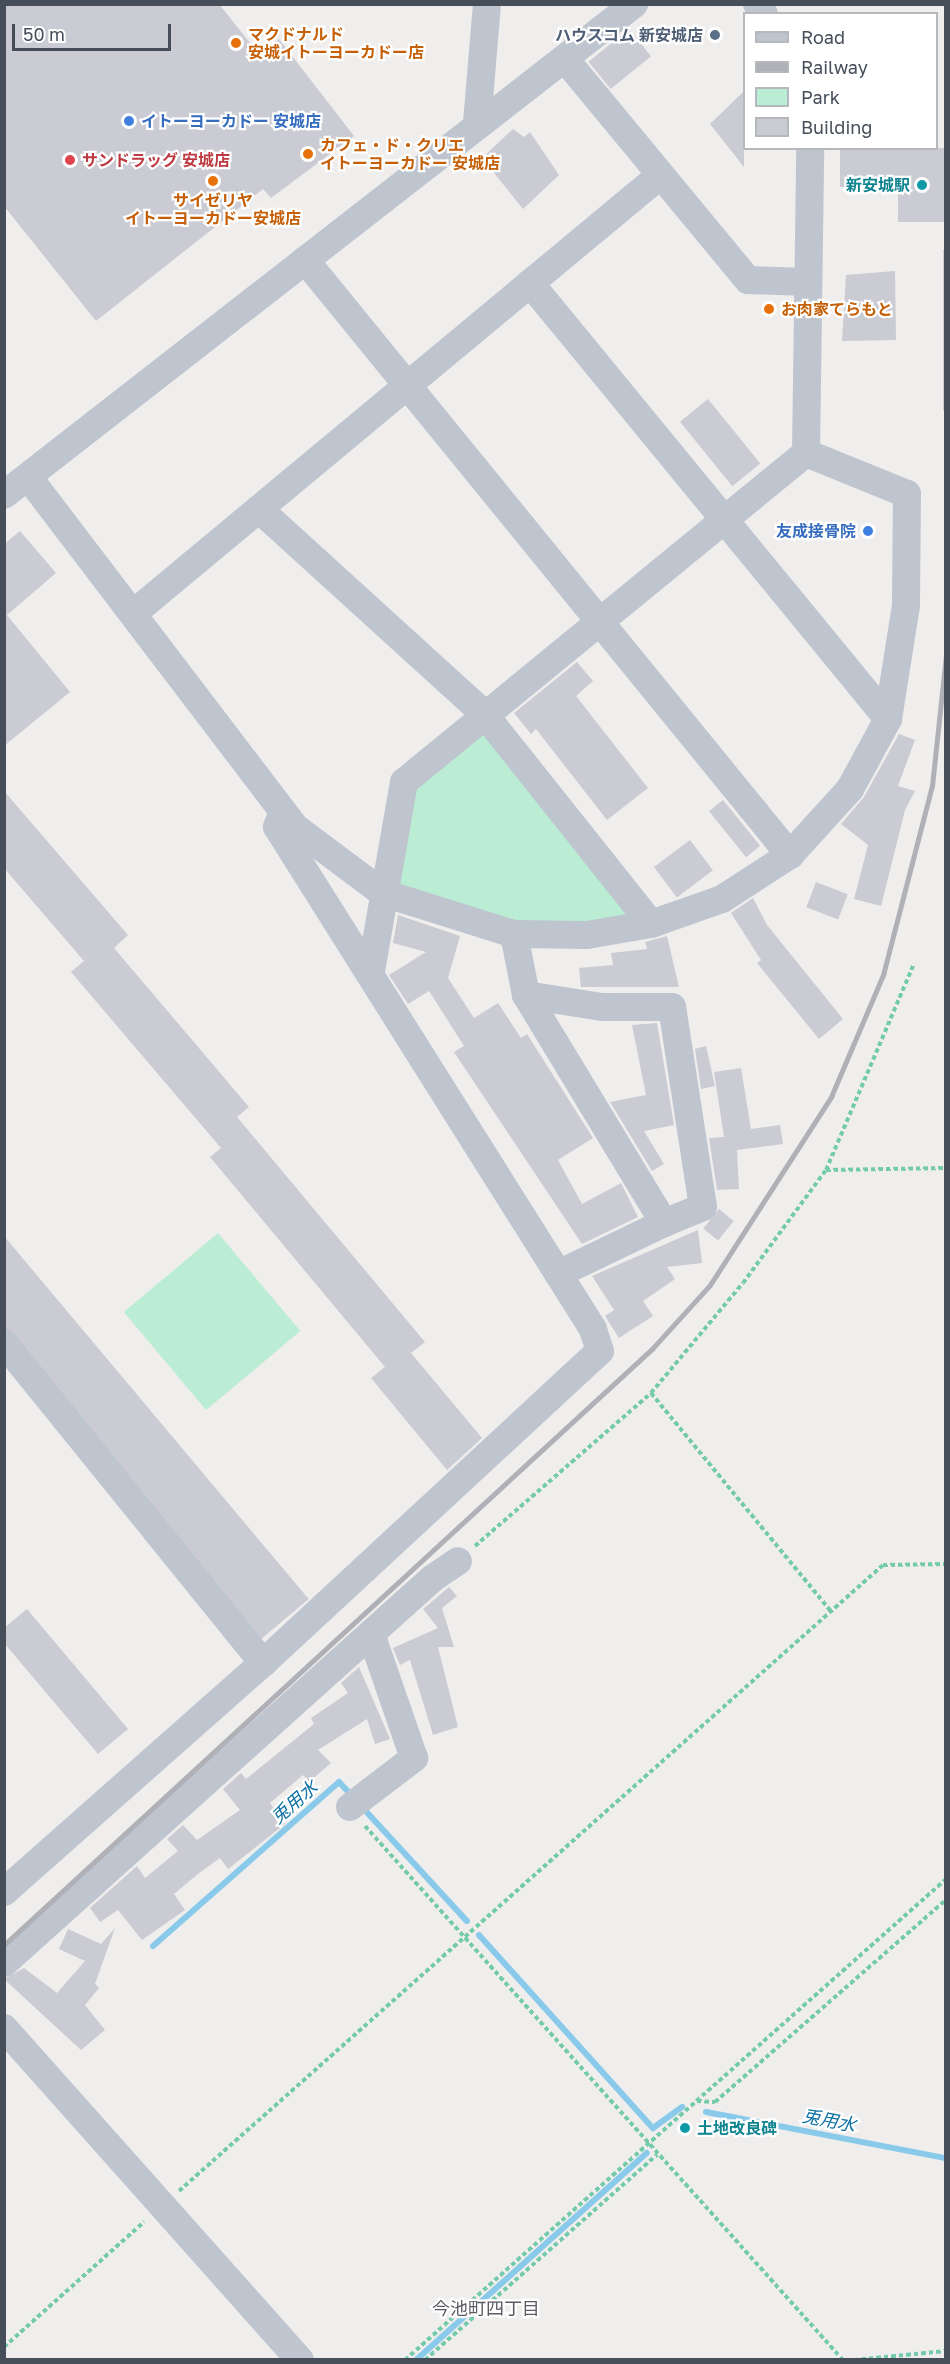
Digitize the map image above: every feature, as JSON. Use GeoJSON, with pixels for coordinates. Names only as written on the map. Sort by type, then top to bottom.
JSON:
{"type":"FeatureCollection","features":[{"type":"Feature","properties":{"kind":"street"},"geometry":{"type":"LineString","coordinates":[[477,123],[488,4]]}},
{"type":"Feature","properties":{"kind":"street"},"geometry":{"type":"LineString","coordinates":[[4,495],[29,478],[477,123],[566,59],[634,4]]}},
{"type":"Feature","properties":{"kind":"street"},"geometry":{"type":"LineString","coordinates":[[566,59],[658,177],[748,280],[808,282]]}},
{"type":"Feature","properties":{"kind":"street"},"geometry":{"type":"LineString","coordinates":[[806,453],[810,150]]}},
{"type":"Feature","properties":{"kind":"street"},"geometry":{"type":"LineString","coordinates":[[135,612],[658,177]]}},
{"type":"Feature","properties":{"kind":"street"},"geometry":{"type":"LineString","coordinates":[[305,260],[790,855]]}},
{"type":"Feature","properties":{"kind":"street"},"geometry":{"type":"LineString","coordinates":[[530,283],[888,719]]}},
{"type":"Feature","properties":{"kind":"street"},"geometry":{"type":"LineString","coordinates":[[29,478],[135,612],[283,812],[383,892],[514,934],[587,935],[651,924],[723,899],[790,855],[850,789],[888,719],[905,615],[907,494],[806,453]]}},
{"type":"Feature","properties":{"kind":"street"},"geometry":{"type":"LineString","coordinates":[[371,971],[404,782],[806,453]]}},
{"type":"Feature","properties":{"kind":"street"},"geometry":{"type":"LineString","coordinates":[[259,509],[485,715],[651,924]]}},
{"type":"Feature","properties":{"kind":"street"},"geometry":{"type":"LineString","coordinates":[[4,1892],[263,1663],[600,1352],[558,1274],[371,971],[277,827],[283,812]]}},
{"type":"Feature","properties":{"kind":"street"},"geometry":{"type":"LineString","coordinates":[[514,934],[526,995],[664,1223]]}},
{"type":"Feature","properties":{"kind":"street"},"geometry":{"type":"LineString","coordinates":[[526,995],[602,1008],[672,1007],[703,1207],[664,1223],[558,1274]]}},
{"type":"Feature","properties":{"kind":"street"},"geometry":{"type":"LineString","coordinates":[[4,1343],[263,1663]]}},
{"type":"Feature","properties":{"kind":"street"},"geometry":{"type":"LineString","coordinates":[[4,1963],[371,1634],[459,1561]]}},
{"type":"Feature","properties":{"kind":"street"},"geometry":{"type":"LineString","coordinates":[[350,1807],[414,1758],[371,1634]]}},
{"type":"Feature","properties":{"kind":"street"},"geometry":{"type":"LineString","coordinates":[[4,2028],[300,2360]]}},
{"type":"Feature","properties":{"kind":"path"},"geometry":{"type":"LineString","coordinates":[[459,1561],[651,1392],[743,1283],[826,1170],[913,966]]}},
{"type":"Feature","properties":{"kind":"path"},"geometry":{"type":"LineString","coordinates":[[826,1170],[945,1168]]}},
{"type":"Feature","properties":{"kind":"path"},"geometry":{"type":"LineString","coordinates":[[651,1392],[831,1611]]}},
{"type":"Feature","properties":{"kind":"path"},"geometry":{"type":"LineString","coordinates":[[4,2347],[883,1565],[945,1564]]}},
{"type":"Feature","properties":{"kind":"path"},"geometry":{"type":"LineString","coordinates":[[350,1807],[464,1940],[843,2360]]}},
{"type":"Feature","properties":{"kind":"path"},"geometry":{"type":"LineString","coordinates":[[405,2360],[945,1879]]}},
{"type":"Feature","properties":{"kind":"path"},"geometry":{"type":"LineString","coordinates":[[696,2101],[715,2102],[945,1900]]}},
{"type":"Feature","properties":{"kind":"path"},"geometry":{"type":"LineString","coordinates":[[425,2360],[657,2155]]}},
{"type":"Feature","properties":{"kind":"path"},"geometry":{"type":"LineString","coordinates":[[854,2360],[945,2351]]}},
{"type":"Feature","properties":{"kind":"green space"},"geometry":{"type":"Polygon","coordinates":[[[481,731],[633,909],[628,919],[538,927],[403,890],[397,880],[415,785],[481,731]]]}},
{"type":"Feature","properties":{"kind":"green space"},"geometry":{"type":"Polygon","coordinates":[[[218,1233],[300,1331],[206,1410],[124,1312],[218,1233]]]}},
{"type":"Feature","properties":{"kind":"building"},"geometry":{"type":"Polygon","coordinates":[[[4,4],[219,4],[258,53],[279,39],[354,136],[271,198],[263,189],[96,321],[4,206],[4,4]]]}},
{"type":"Feature","properties":{"kind":"building"},"geometry":{"type":"Polygon","coordinates":[[[629,29],[651,56],[611,89],[589,62],[629,29]]]}},
{"type":"Feature","properties":{"kind":"building"},"geometry":{"type":"Polygon","coordinates":[[[743,92],[744,167],[710,124],[743,92]]]}},
{"type":"Feature","properties":{"kind":"building"},"geometry":{"type":"Polygon","coordinates":[[[513,129],[524,137],[530,132],[559,175],[523,209],[482,158],[513,129]]]}},
{"type":"Feature","properties":{"kind":"building","name":"新安城駅"},"geometry":{"type":"Polygon","coordinates":[[[938,148],[945,148],[945,222],[898,222],[898,187],[840,187],[840,150],[938,150],[938,148]]]}},
{"type":"Feature","properties":{"kind":"building"},"geometry":{"type":"Polygon","coordinates":[[[895,271],[896,340],[842,341],[846,275],[895,271]]]}},
{"type":"Feature","properties":{"kind":"building"},"geometry":{"type":"Polygon","coordinates":[[[708,399],[760,464],[732,486],[680,422],[708,399]]]}},
{"type":"Feature","properties":{"kind":"building"},"geometry":{"type":"Polygon","coordinates":[[[20,531],[56,573],[7,615],[70,692],[4,746],[4,544],[20,531]]]}},
{"type":"Feature","properties":{"kind":"building"},"geometry":{"type":"Polygon","coordinates":[[[577,662],[593,681],[576,696],[648,788],[607,820],[536,729],[531,734],[514,713],[577,662]]]}},
{"type":"Feature","properties":{"kind":"building"},"geometry":{"type":"Polygon","coordinates":[[[899,734],[915,740],[898,786],[915,791],[905,810],[881,906],[854,899],[868,845],[841,824],[864,797],[899,734]]]}},
{"type":"Feature","properties":{"kind":"building"},"geometry":{"type":"Polygon","coordinates":[[[4,791],[128,935],[114,948],[249,1107],[237,1117],[425,1342],[411,1353],[482,1438],[447,1470],[371,1378],[385,1367],[210,1157],[221,1148],[71,972],[84,961],[4,868],[4,791]]]}},
{"type":"Feature","properties":{"kind":"building"},"geometry":{"type":"Polygon","coordinates":[[[723,800],[760,846],[746,857],[709,811],[723,800]]]}},
{"type":"Feature","properties":{"kind":"building"},"geometry":{"type":"Polygon","coordinates":[[[690,840],[713,870],[677,897],[654,867],[690,840]]]}},
{"type":"Feature","properties":{"kind":"building"},"geometry":{"type":"Polygon","coordinates":[[[816,882],[848,894],[838,919],[806,907],[816,882]]]}},
{"type":"Feature","properties":{"kind":"building"},"geometry":{"type":"Polygon","coordinates":[[[753,898],[767,925],[843,1019],[819,1039],[757,963],[761,960],[731,913],[753,898]]]}},
{"type":"Feature","properties":{"kind":"building"},"geometry":{"type":"Polygon","coordinates":[[[398,915],[460,936],[448,978],[474,1018],[498,1003],[521,1038],[527,1034],[593,1138],[558,1160],[582,1204],[621,1183],[638,1217],[582,1244],[454,1052],[464,1046],[429,991],[408,1004],[389,975],[426,952],[393,943],[398,915]]]}},
{"type":"Feature","properties":{"kind":"building"},"geometry":{"type":"Polygon","coordinates":[[[667,936],[679,987],[581,987],[579,968],[613,965],[611,953],[647,949],[645,942],[667,936]]]}},
{"type":"Feature","properties":{"kind":"building"},"geometry":{"type":"Polygon","coordinates":[[[657,1023],[674,1125],[644,1131],[664,1164],[652,1171],[610,1102],[646,1095],[632,1025],[657,1023]]]}},
{"type":"Feature","properties":{"kind":"building"},"geometry":{"type":"Polygon","coordinates":[[[706,1046],[715,1086],[701,1089],[695,1049],[706,1046]]]}},
{"type":"Feature","properties":{"kind":"building"},"geometry":{"type":"Polygon","coordinates":[[[741,1068],[751,1129],[780,1125],[783,1144],[737,1150],[739,1189],[717,1190],[709,1138],[724,1137],[714,1072],[741,1068]]]}},
{"type":"Feature","properties":{"kind":"building"},"geometry":{"type":"Polygon","coordinates":[[[719,1209],[734,1221],[718,1240],[703,1228],[719,1209]]]}},
{"type":"Feature","properties":{"kind":"building"},"geometry":{"type":"Polygon","coordinates":[[[698,1230],[702,1263],[667,1267],[675,1279],[643,1301],[653,1316],[619,1338],[605,1316],[614,1310],[592,1276],[698,1230]]]}},
{"type":"Feature","properties":{"kind":"building"},"geometry":{"type":"Polygon","coordinates":[[[4,1236],[309,1599],[251,1647],[4,1353],[4,1236]]]}},
{"type":"Feature","properties":{"kind":"building"},"geometry":{"type":"Polygon","coordinates":[[[449,1587],[457,1596],[442,1608],[454,1647],[438,1647],[458,1727],[433,1735],[410,1660],[400,1665],[393,1648],[438,1628],[423,1609],[449,1587]]]}},
{"type":"Feature","properties":{"kind":"building"},"geometry":{"type":"Polygon","coordinates":[[[27,1609],[128,1729],[98,1754],[4,1643],[4,1628],[27,1609]]]}},
{"type":"Feature","properties":{"kind":"building"},"geometry":{"type":"Polygon","coordinates":[[[359,1667],[390,1739],[375,1744],[367,1719],[318,1750],[331,1763],[309,1782],[303,1775],[270,1803],[285,1824],[228,1869],[220,1858],[199,1873],[174,1894],[185,1910],[142,1940],[118,1910],[100,1922],[90,1908],[137,1866],[145,1878],[178,1851],[167,1839],[183,1825],[197,1840],[240,1810],[223,1789],[241,1773],[246,1779],[314,1724],[311,1718],[348,1693],[341,1683],[359,1667]]]}},
{"type":"Feature","properties":{"kind":"building"},"geometry":{"type":"Polygon","coordinates":[[[115,1928],[95,1984],[99,1988],[85,2005],[105,2030],[81,2050],[4,1979],[24,1968],[57,1993],[85,1961],[59,1949],[68,1929],[101,1944],[115,1928]]]}},
{"type":"Feature","properties":{"kind":"waterway","name":"兎用水"},"geometry":{"type":"LineString","coordinates":[[153,1946],[339,1782],[353,1797]]}},
{"type":"Feature","properties":{"kind":"waterway","name":"兎用水"},"geometry":{"type":"LineString","coordinates":[[362,1807],[467,1921]]}},
{"type":"Feature","properties":{"kind":"waterway","name":"兎用水"},"geometry":{"type":"LineString","coordinates":[[479,1935],[653,2128],[682,2107]]}},
{"type":"Feature","properties":{"kind":"waterway","name":"兎用水"},"geometry":{"type":"LineString","coordinates":[[706,2112],[946,2158]]}},
{"type":"Feature","properties":{"kind":"waterway"},"geometry":{"type":"LineString","coordinates":[[416,2360],[647,2153]]}},
{"type":"Feature","properties":{"kind":"railway"},"geometry":{"type":"LineString","coordinates":[[946,250],[946,409]]}},
{"type":"Feature","properties":{"kind":"railway"},"geometry":{"type":"LineString","coordinates":[[4,1945],[652,1349],[710,1285],[831,1097],[883,975],[932,786],[946,656]]}},
{"type":"Feature","properties":{"kind":"place","name":"ハウスコム 新安城店"},"geometry":{"type":"Point","coordinates":[715,35]}},
{"type":"Feature","properties":{"kind":"place","name":"マクドナルド 安城イトーヨーカドー店"},"geometry":{"type":"Point","coordinates":[236,43]}},
{"type":"Feature","properties":{"kind":"place","name":"イトーヨーカドー 安城店"},"geometry":{"type":"Point","coordinates":[129,121]}},
{"type":"Feature","properties":{"kind":"place","name":"カフェ・ド・クリエ イトーヨーカドー 安城店"},"geometry":{"type":"Point","coordinates":[308,154]}},
{"type":"Feature","properties":{"kind":"place","name":"サンドラッグ 安城店"},"geometry":{"type":"Point","coordinates":[70,160]}},
{"type":"Feature","properties":{"kind":"place","name":"サイゼリヤ イトーヨーカドー安城店"},"geometry":{"type":"Point","coordinates":[213,181]}},
{"type":"Feature","properties":{"kind":"place","name":"新安城駅"},"geometry":{"type":"Point","coordinates":[922,185]}},
{"type":"Feature","properties":{"kind":"place","name":"お肉家てらもと"},"geometry":{"type":"Point","coordinates":[769,309]}},
{"type":"Feature","properties":{"kind":"place","name":"友成接骨院"},"geometry":{"type":"Point","coordinates":[868,531]}},
{"type":"Feature","properties":{"kind":"place","name":"土地改良碑"},"geometry":{"type":"Point","coordinates":[685,2128]}},
{"type":"Feature","properties":{"kind":"district","name":"今池町四丁目"},"geometry":{"type":"Point","coordinates":[486,2308]}}]}
